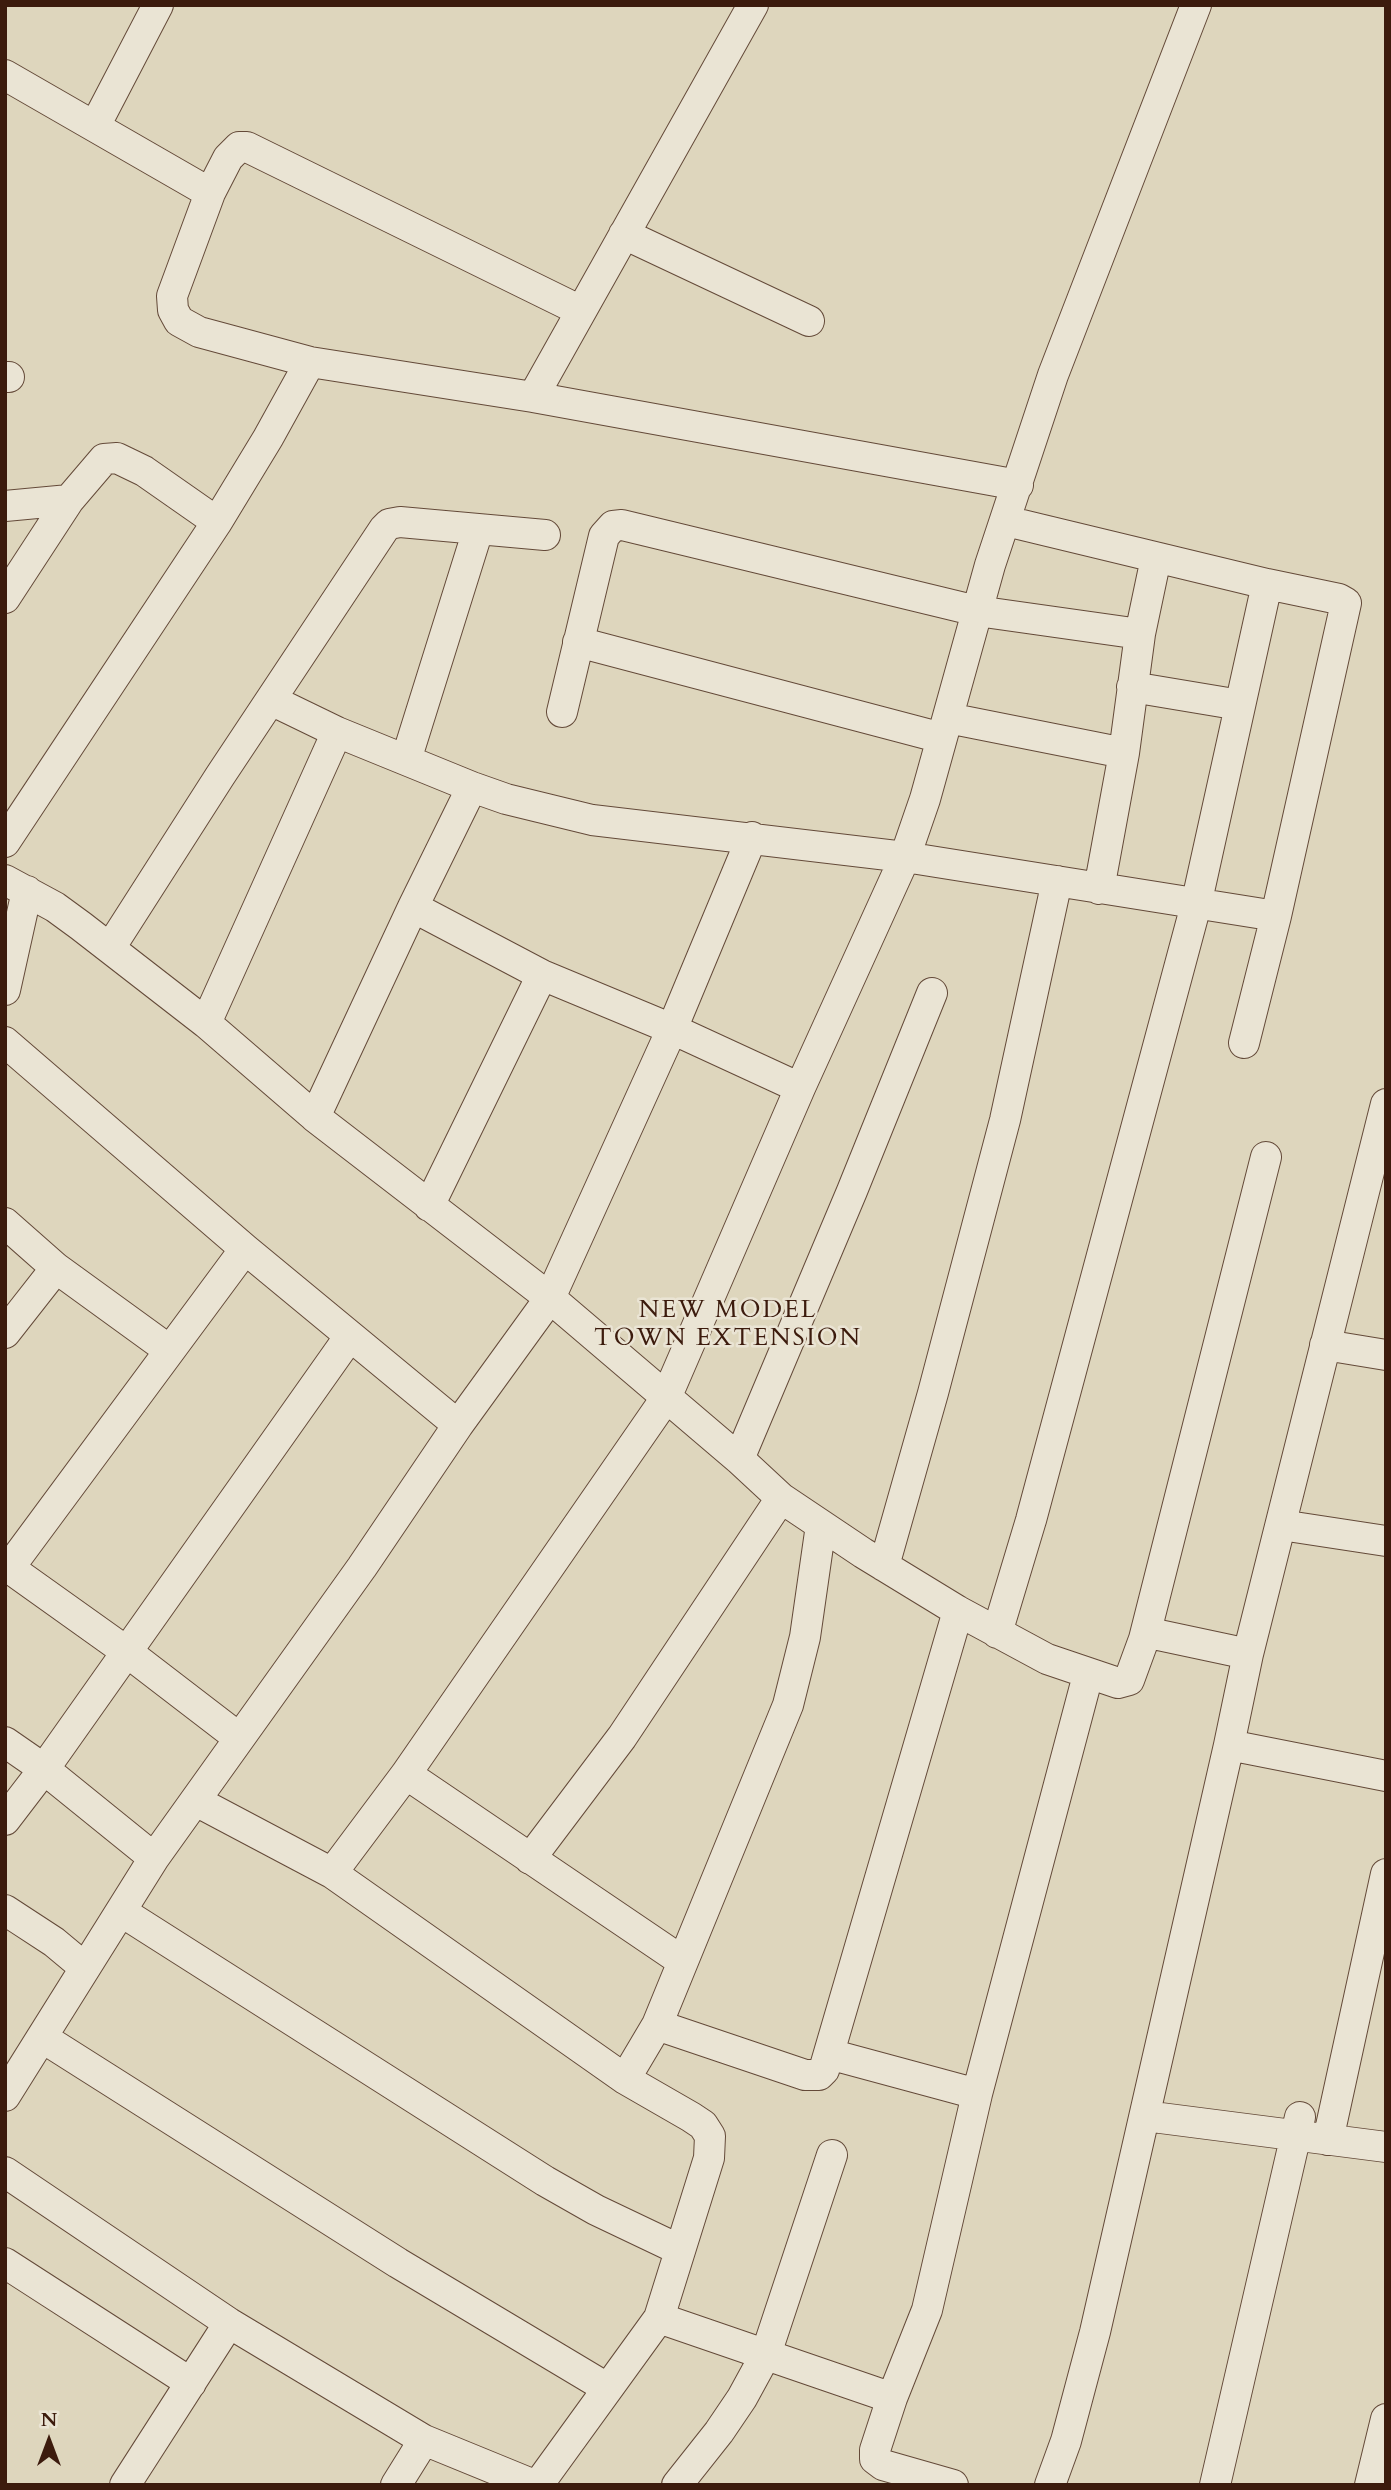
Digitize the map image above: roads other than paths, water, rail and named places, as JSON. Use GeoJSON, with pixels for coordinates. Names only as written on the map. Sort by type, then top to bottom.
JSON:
{"type":"FeatureCollection","features":[{"type":"Feature","properties":{"kind":"street"},"geometry":{"type":"LineString","coordinates":[[95,126],[158,5]]}},
{"type":"Feature","properties":{"kind":"street"},"geometry":{"type":"LineString","coordinates":[[533,397],[753,5]]}},
{"type":"Feature","properties":{"kind":"street"},"geometry":{"type":"LineString","coordinates":[[332,1873],[406,1774],[666,1398],[800,1088],[905,857],[925,799],[977,611],[1063,349],[1196,5]]}},
{"type":"Feature","properties":{"kind":"street"},"geometry":{"type":"LineString","coordinates":[[5,75],[211,193]]}},
{"type":"Feature","properties":{"kind":"street"},"geometry":{"type":"LineString","coordinates":[[581,311],[247,147],[239,147],[233,151],[211,193],[172,296],[173,310],[178,321],[200,332],[310,362],[533,397],[1018,485]]}},
{"type":"Feature","properties":{"kind":"street"},"geometry":{"type":"LineString","coordinates":[[624,234],[810,320]]}},
{"type":"Feature","properties":{"kind":"street"},"geometry":{"type":"LineString","coordinates":[[5,842],[217,522],[310,362]]}},
{"type":"Feature","properties":{"kind":"street"},"geometry":{"type":"LineString","coordinates":[[5,598],[69,500],[104,458],[117,458],[144,471],[217,522]]}},
{"type":"Feature","properties":{"kind":"street"},"geometry":{"type":"LineString","coordinates":[[5,506],[69,500]]}},
{"type":"Feature","properties":{"kind":"street"},"geometry":{"type":"LineString","coordinates":[[1006,521],[1339,599],[1346,603],[1276,916],[1244,1043]]}},
{"type":"Feature","properties":{"kind":"street"},"geometry":{"type":"LineString","coordinates":[[110,948],[389,524],[400,522],[545,535]]}},
{"type":"Feature","properties":{"kind":"street"},"geometry":{"type":"LineString","coordinates":[[562,712],[604,536],[613,526],[622,525],[977,611],[1140,634]]}},
{"type":"Feature","properties":{"kind":"street"},"geometry":{"type":"LineString","coordinates":[[406,760],[478,530]]}},
{"type":"Feature","properties":{"kind":"street"},"geometry":{"type":"LineString","coordinates":[[1099,889],[1124,753],[1140,634],[1156,558]]}},
{"type":"Feature","properties":{"kind":"street"},"geometry":{"type":"LineString","coordinates":[[997,1633],[1031,1520],[1196,905],[1267,584]]}},
{"type":"Feature","properties":{"kind":"street"},"geometry":{"type":"LineString","coordinates":[[578,642],[945,728],[1124,753]]}},
{"type":"Feature","properties":{"kind":"street"},"geometry":{"type":"LineString","coordinates":[[1132,687],[1240,705]]}},
{"type":"Feature","properties":{"kind":"street"},"geometry":{"type":"LineString","coordinates":[[271,700],[337,732],[472,787],[506,799],[592,820],[905,857],[1276,916]]}},
{"type":"Feature","properties":{"kind":"street"},"geometry":{"type":"LineString","coordinates":[[206,1023],[337,732]]}},
{"type":"Feature","properties":{"kind":"street"},"geometry":{"type":"LineString","coordinates":[[315,1117],[472,787]]}},
{"type":"Feature","properties":{"kind":"street"},"geometry":{"type":"LineString","coordinates":[[5,2096],[154,1858],[197,1801],[362,1567],[458,1425],[550,1298],[672,1029],[752,837]]}},
{"type":"Feature","properties":{"kind":"street"},"geometry":{"type":"LineString","coordinates":[[884,1566],[1005,1120],[1057,881]]}},
{"type":"Feature","properties":{"kind":"street"},"geometry":{"type":"LineString","coordinates":[[5,990],[16,885],[55,907],[110,948],[206,1023],[315,1117],[550,1298],[781,1498],[958,1612],[1047,1659],[1088,1675],[1125,1684],[1132,1677],[1144,1639],[1266,1157]]}},
{"type":"Feature","properties":{"kind":"street"},"geometry":{"type":"LineString","coordinates":[[413,907],[542,975],[672,1029],[800,1088]]}},
{"type":"Feature","properties":{"kind":"street"},"geometry":{"type":"LineString","coordinates":[[429,1206],[542,975]]}},
{"type":"Feature","properties":{"kind":"street"},"geometry":{"type":"LineString","coordinates":[[739,1459],[847,1204],[932,993]]}},
{"type":"Feature","properties":{"kind":"street"},"geometry":{"type":"LineString","coordinates":[[5,1042],[245,1249],[458,1425]]}},
{"type":"Feature","properties":{"kind":"street"},"geometry":{"type":"LineString","coordinates":[[1050,2485],[1066,2441],[1095,2332],[1248,1654],[1386,1104]]}},
{"type":"Feature","properties":{"kind":"street"},"geometry":{"type":"LineString","coordinates":[[5,1223],[56,1268],[169,1350]]}},
{"type":"Feature","properties":{"kind":"street"},"geometry":{"type":"LineString","coordinates":[[239,1738],[127,1652],[7,1566],[245,1249]]}},
{"type":"Feature","properties":{"kind":"street"},"geometry":{"type":"LineString","coordinates":[[5,1333],[56,1268]]}},
{"type":"Feature","properties":{"kind":"street"},"geometry":{"type":"LineString","coordinates":[[5,1820],[44,1769],[350,1336]]}},
{"type":"Feature","properties":{"kind":"street"},"geometry":{"type":"LineString","coordinates":[[1325,1345],[1386,1354]]}},
{"type":"Feature","properties":{"kind":"street"},"geometry":{"type":"LineString","coordinates":[[530,1859],[622,1737],[781,1498]]}},
{"type":"Feature","properties":{"kind":"street"},"geometry":{"type":"LineString","coordinates":[[625,2079],[657,2025],[788,1705],[805,1637],[821,1525]]}},
{"type":"Feature","properties":{"kind":"street"},"geometry":{"type":"LineString","coordinates":[[1282,1525],[1386,1541]]}},
{"type":"Feature","properties":{"kind":"street"},"geometry":{"type":"LineString","coordinates":[[657,2025],[805,2075],[819,2075],[824,2070],[958,1612]]}},
{"type":"Feature","properties":{"kind":"street"},"geometry":{"type":"LineString","coordinates":[[1144,1639],[1154,1634],[1248,1654]]}},
{"type":"Feature","properties":{"kind":"street"},"geometry":{"type":"LineString","coordinates":[[953,2485],[883,2465],[875,2459],[875,2450],[892,2398],[927,2310],[977,2094],[1088,1675]]}},
{"type":"Feature","properties":{"kind":"street"},"geometry":{"type":"LineString","coordinates":[[5,1742],[44,1769],[154,1858]]}},
{"type":"Feature","properties":{"kind":"street"},"geometry":{"type":"LineString","coordinates":[[1229,1745],[1386,1776]]}},
{"type":"Feature","properties":{"kind":"street"},"geometry":{"type":"LineString","coordinates":[[406,1774],[682,1961]]}},
{"type":"Feature","properties":{"kind":"street"},"geometry":{"type":"LineString","coordinates":[[5,2172],[229,2323],[424,2440],[536,2485],[659,2318],[709,2158],[710,2136],[703,2125],[625,2079],[332,1873],[197,1801]]}},
{"type":"Feature","properties":{"kind":"street"},"geometry":{"type":"LineString","coordinates":[[1331,2130],[1386,1875]]}},
{"type":"Feature","properties":{"kind":"street"},"geometry":{"type":"LineString","coordinates":[[5,1910],[54,1942],[84,1967]]}},
{"type":"Feature","properties":{"kind":"street"},"geometry":{"type":"LineString","coordinates":[[122,1912],[545,2180],[596,2210],[680,2250]]}},
{"type":"Feature","properties":{"kind":"street"},"geometry":{"type":"LineString","coordinates":[[43,2038],[398,2263],[607,2388]]}},
{"type":"Feature","properties":{"kind":"street"},"geometry":{"type":"LineString","coordinates":[[829,2054],[977,2094]]}},
{"type":"Feature","properties":{"kind":"street"},"geometry":{"type":"LineString","coordinates":[[1147,2107],[1331,2130],[1386,2147]]}},
{"type":"Feature","properties":{"kind":"street"},"geometry":{"type":"LineString","coordinates":[[1215,2485],[1298,2126]]}},
{"type":"Feature","properties":{"kind":"street"},"geometry":{"type":"LineString","coordinates":[[1331,2130],[1386,2126]]}},
{"type":"Feature","properties":{"kind":"street"},"geometry":{"type":"LineString","coordinates":[[677,2485],[719,2432],[742,2398],[766,2354],[832,2155]]}},
{"type":"Feature","properties":{"kind":"street"},"geometry":{"type":"LineString","coordinates":[[5,2263],[191,2383]]}},
{"type":"Feature","properties":{"kind":"street"},"geometry":{"type":"LineString","coordinates":[[659,2318],[892,2398]]}},
{"type":"Feature","properties":{"kind":"street"},"geometry":{"type":"LineString","coordinates":[[125,2485],[229,2323]]}},
{"type":"Feature","properties":{"kind":"street"},"geometry":{"type":"LineString","coordinates":[[1370,2485],[1386,2420]]}},
{"type":"Feature","properties":{"kind":"street"},"geometry":{"type":"LineString","coordinates":[[396,2485],[424,2440]]}},
{"type":"Feature","properties":{"kind":"district","name":"NEW MODEL TOWN EXTENSION"},"geometry":{"type":"Point","coordinates":[728,1325]}}]}
